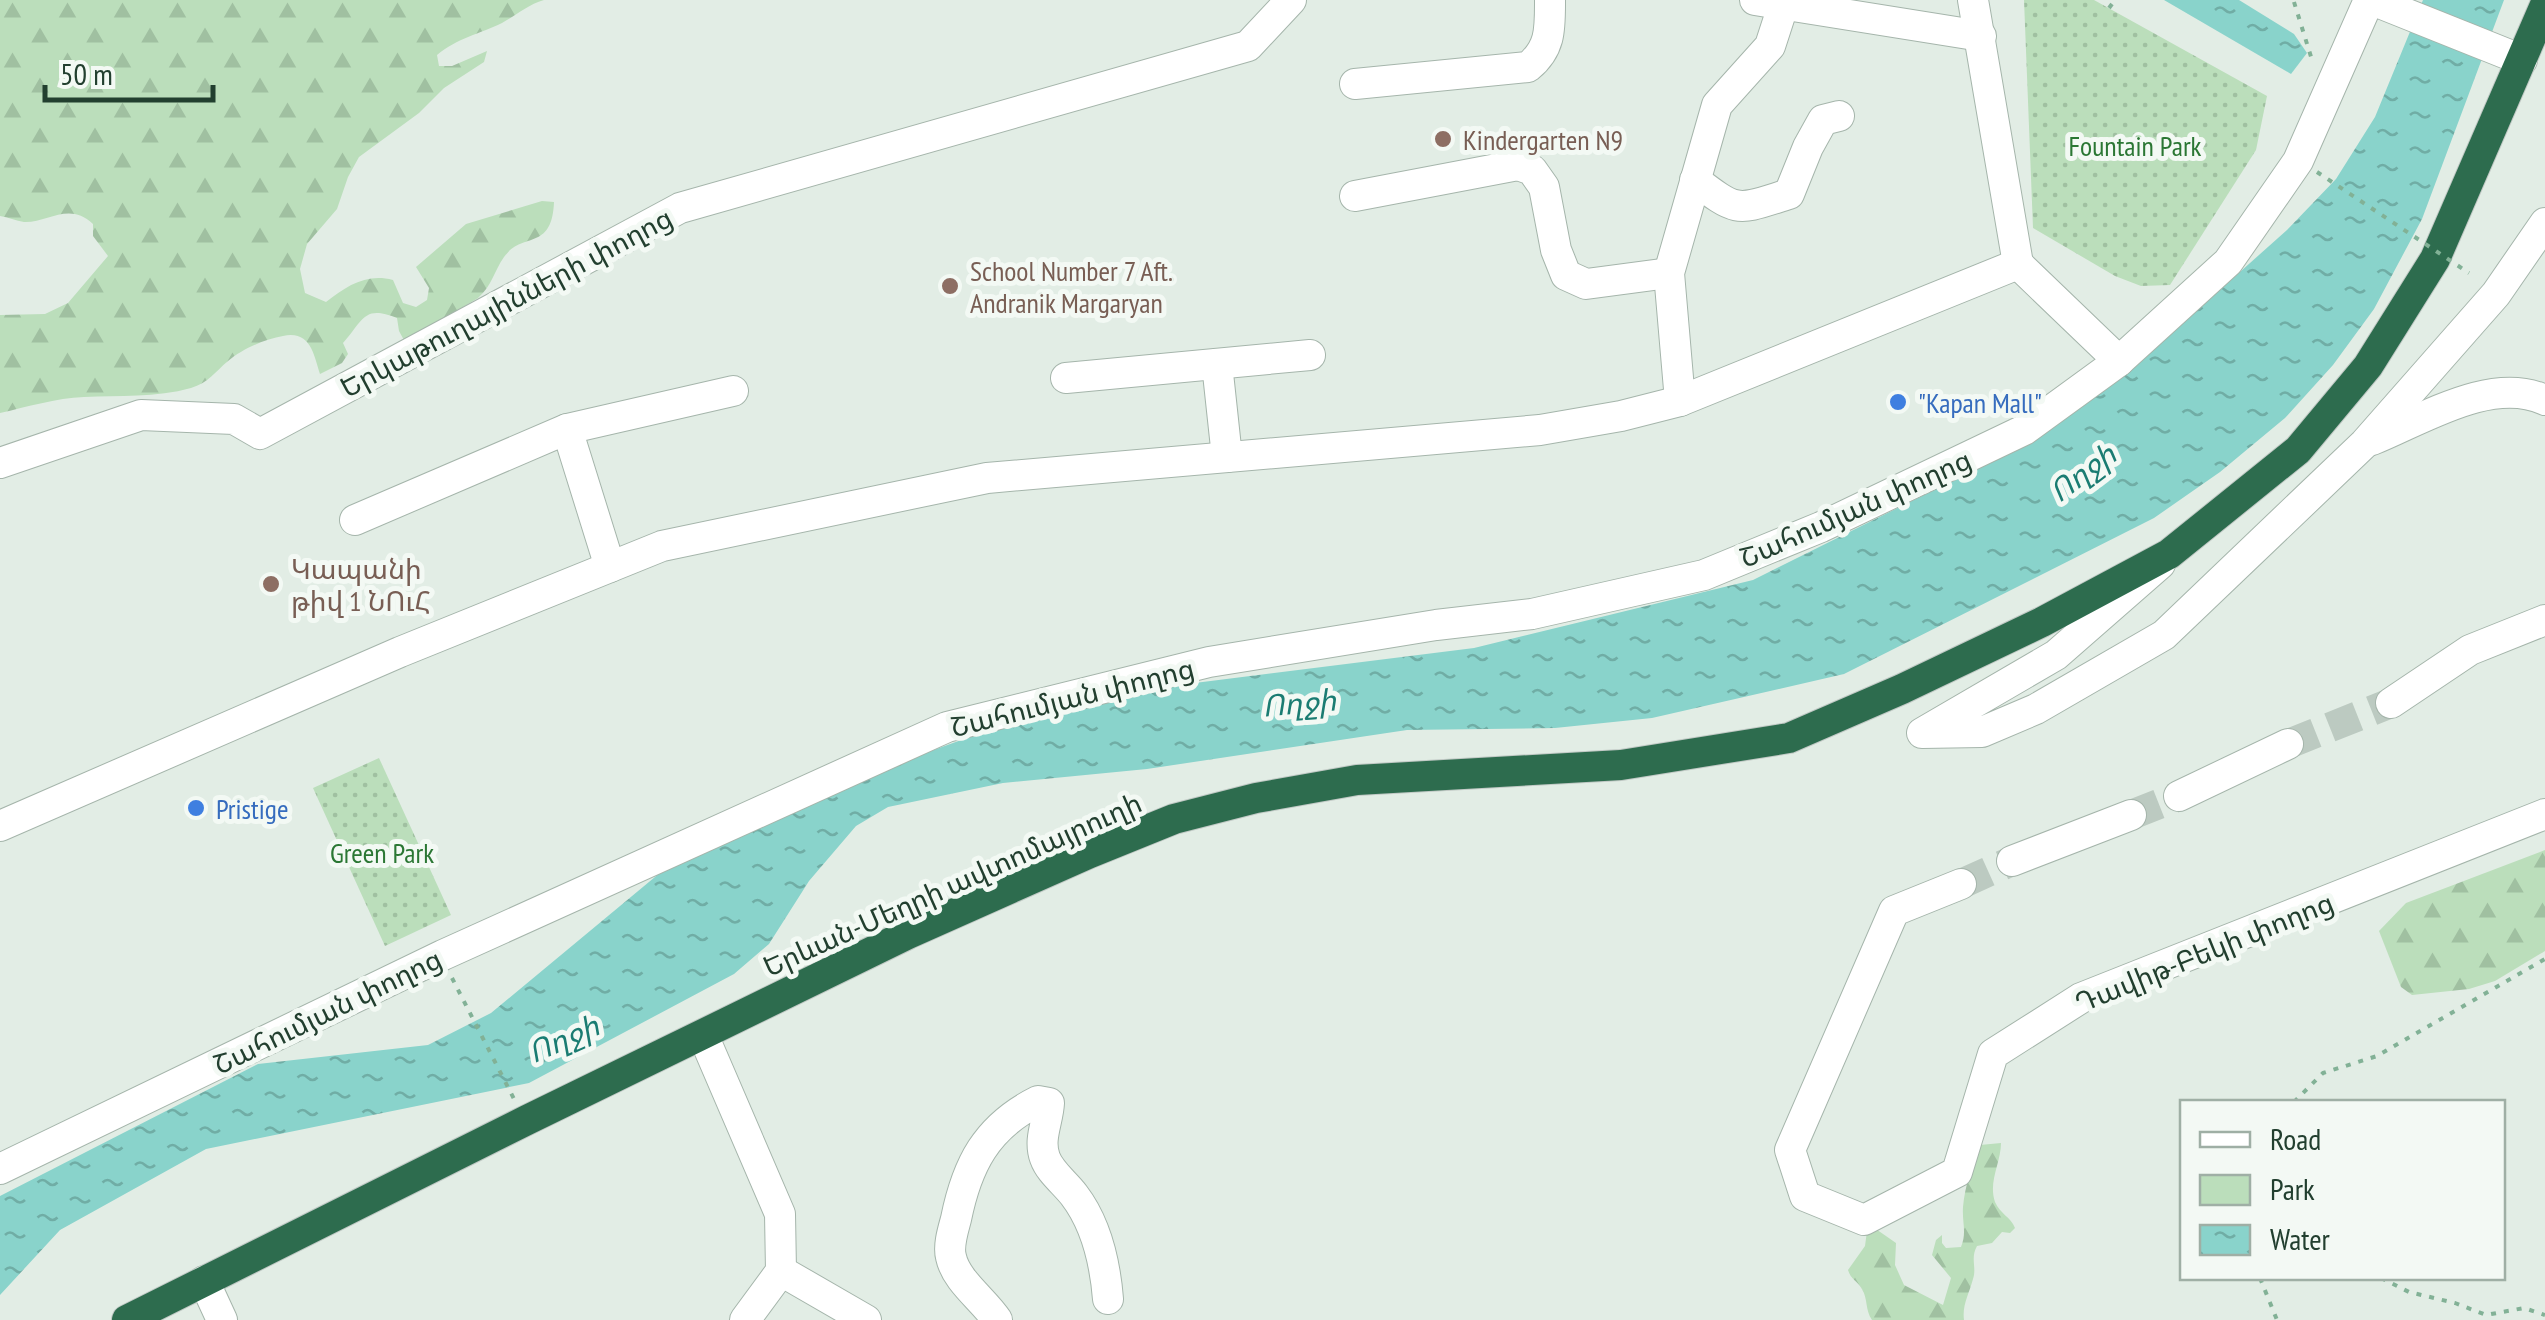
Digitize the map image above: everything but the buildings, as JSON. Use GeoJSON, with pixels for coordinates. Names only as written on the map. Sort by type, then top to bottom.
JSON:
{"type":"FeatureCollection","features":[{"type":"Feature","properties":{"kind":"highway","name":"Երևան-Մեղրի ավտոմայրուղի"},"geometry":{"type":"LineString","coordinates":[[127,1320],[908,934],[1090,852],[1174,820],[1256,798],[1358,780],[1621,766],[1790,738],[2042,622],[2169,554],[2298,450],[2368,366],[2436,259],[2513,56],[2545,5]]}},
{"type":"Feature","properties":{"kind":"street","name":"Երկաթուղայինների փողոց"},"geometry":{"type":"LineString","coordinates":[[0,463],[141,415],[234,418],[260,434],[680,208],[1248,46],[1292,0]]}},
{"type":"Feature","properties":{"kind":"street"},"geometry":{"type":"LineString","coordinates":[[1355,84],[1528,67],[1544,54],[1550,32],[1550,0]]}},
{"type":"Feature","properties":{"kind":"street"},"geometry":{"type":"LineString","coordinates":[[1974,0],[2018,264],[2119,361]]}},
{"type":"Feature","properties":{"kind":"street"},"geometry":{"type":"LineString","coordinates":[[1680,402],[1669,273],[1718,105],[1770,46],[1769,3],[1981,36]]}},
{"type":"Feature","properties":{"kind":"street"},"geometry":{"type":"LineString","coordinates":[[2380,4],[2513,56]]}},
{"type":"Feature","properties":{"kind":"street","name":"Շահումյան փողոց"},"geometry":{"type":"LineString","coordinates":[[0,1168],[443,956],[947,727],[1208,662],[1436,625],[1532,614],[1704,575],[1821,527],[2024,430],[2119,361],[2228,262],[2288,176],[2380,4]]}},
{"type":"Feature","properties":{"kind":"street"},"geometry":{"type":"LineString","coordinates":[[1696,180],[1729,206],[1745,208],[1789,194],[1823,120],[1839,116]]}},
{"type":"Feature","properties":{"kind":"street"},"geometry":{"type":"LineString","coordinates":[[1355,196],[1518,165],[1532,170],[1544,186],[1556,250],[1566,275],[1586,284],[1669,273]]}},
{"type":"Feature","properties":{"kind":"street"},"geometry":{"type":"LineString","coordinates":[[2169,554],[2056,655],[1922,732],[1982,732],[2036,709],[2164,635],[2365,444],[2496,294],[2545,223]]}},
{"type":"Feature","properties":{"kind":"street"},"geometry":{"type":"LineString","coordinates":[[0,826],[400,652],[662,546],[987,478],[1540,430],[1621,416],[1680,402],[2018,264]]}},
{"type":"Feature","properties":{"kind":"street"},"geometry":{"type":"LineString","coordinates":[[1066,378],[1310,355]]}},
{"type":"Feature","properties":{"kind":"street"},"geometry":{"type":"LineString","coordinates":[[1218,364],[1227,456]]}},
{"type":"Feature","properties":{"kind":"street"},"geometry":{"type":"LineString","coordinates":[[354,520],[567,429],[733,391]]}},
{"type":"Feature","properties":{"kind":"street"},"geometry":{"type":"LineString","coordinates":[[2365,444],[2488,395],[2534,395],[2545,400]]}},
{"type":"Feature","properties":{"kind":"street"},"geometry":{"type":"LineString","coordinates":[[567,429],[610,568]]}},
{"type":"Feature","properties":{"kind":"street"},"geometry":{"type":"LineString","coordinates":[[2390,703],[2470,650],[2545,620]]}},
{"type":"Feature","properties":{"kind":"street"},"geometry":{"type":"LineString","coordinates":[[2179,796],[2288,744]]}},
{"type":"Feature","properties":{"kind":"street","name":"Դավիթ-Բեկի փողոց"},"geometry":{"type":"LineString","coordinates":[[1961,884],[1894,912],[1790,1150],[1805,1196],[1864,1220],[1957,1172],[1993,1054],[2081,998],[2545,814]]}},
{"type":"Feature","properties":{"kind":"street"},"geometry":{"type":"LineString","coordinates":[[2012,862],[2130,816]]}},
{"type":"Feature","properties":{"kind":"street"},"geometry":{"type":"LineString","coordinates":[[703,1035],[780,1214],[781,1272],[744,1320]]}},
{"type":"Feature","properties":{"kind":"street"},"geometry":{"type":"LineString","coordinates":[[997,1320],[956,1270],[950,1254],[962,1186],[975,1155],[1010,1118],[1038,1102],[1049,1103],[1041,1140],[1045,1160],[1076,1197],[1097,1237],[1106,1270],[1108,1299]]}},
{"type":"Feature","properties":{"kind":"street"},"geometry":{"type":"LineString","coordinates":[[781,1272],[866,1320]]}},
{"type":"Feature","properties":{"kind":"street"},"geometry":{"type":"LineString","coordinates":[[204,1282],[222,1320]]}},
{"type":"Feature","properties":{"kind":"path"},"geometry":{"type":"LineString","coordinates":[[2109,8],[2115,0]]}},
{"type":"Feature","properties":{"kind":"path"},"geometry":{"type":"LineString","coordinates":[[2294,2],[2309,44],[2309,74]]}},
{"type":"Feature","properties":{"kind":"path"},"geometry":{"type":"LineString","coordinates":[[2317,172],[2468,272]]}},
{"type":"Feature","properties":{"kind":"path"},"geometry":{"type":"LineString","coordinates":[[2296,1100],[2323,1073],[2377,1056],[2545,960]]}},
{"type":"Feature","properties":{"kind":"path"},"geometry":{"type":"LineString","coordinates":[[454,982],[514,1099]]}},
{"type":"Feature","properties":{"kind":"path"},"geometry":{"type":"LineString","coordinates":[[2261,1280],[2277,1320]]}},
{"type":"Feature","properties":{"kind":"path"},"geometry":{"type":"LineString","coordinates":[[2385,1280],[2409,1292],[2486,1315],[2524,1308],[2545,1315]]}},
{"type":"Feature","properties":{"kind":"green space"},"geometry":{"type":"Polygon","coordinates":[[[0,0],[544,0],[437,55],[439,66],[452,66],[487,51],[484,62],[444,88],[419,113],[359,157],[337,209],[307,244],[300,269],[305,293],[326,302],[357,282],[383,278],[393,280],[403,303],[416,307],[427,300],[429,288],[416,267],[466,224],[542,201],[554,202],[548,228],[542,235],[511,249],[478,298],[405,342],[397,318],[377,313],[365,317],[343,343],[348,354],[342,363],[320,374],[305,341],[283,336],[240,352],[207,380],[191,388],[151,395],[63,399],[0,413],[0,315],[45,314],[68,303],[108,256],[93,236],[93,224],[84,217],[67,214],[24,222],[0,216],[0,0]]]}},
{"type":"Feature","properties":{"kind":"green space","name":"Fountain Park"},"geometry":{"type":"Polygon","coordinates":[[[2024,0],[2094,0],[2267,96],[2256,150],[2170,285],[2141,286],[2115,276],[2033,228],[2024,0]]]}},
{"type":"Feature","properties":{"kind":"green space","name":"Green Park"},"geometry":{"type":"Polygon","coordinates":[[[379,758],[451,915],[385,946],[313,788],[379,758]]]}},
{"type":"Feature","properties":{"kind":"green space"},"geometry":{"type":"Polygon","coordinates":[[[2545,850],[2545,951],[2495,981],[2469,989],[2412,995],[2401,987],[2379,931],[2406,903],[2545,850]]]}},
{"type":"Feature","properties":{"kind":"green space"},"geometry":{"type":"Polygon","coordinates":[[[2001,1143],[1993,1194],[1997,1206],[2015,1228],[2010,1233],[2002,1232],[1992,1243],[1977,1246],[1964,1320],[1872,1320],[1864,1293],[1848,1270],[1865,1246],[1867,1231],[1873,1227],[1896,1243],[1895,1265],[1904,1285],[1943,1305],[1951,1278],[1932,1255],[1936,1240],[1942,1235],[1946,1248],[1961,1247],[1965,1191],[1980,1145],[2001,1143]]]}},
{"type":"Feature","properties":{"kind":"water"},"geometry":{"type":"Polygon","coordinates":[[[2164,0],[2239,0],[2294,34],[2307,53],[2291,74],[2164,0]]]}},
{"type":"Feature","properties":{"kind":"water","name":"Ողջի"},"geometry":{"type":"Polygon","coordinates":[[[2423,0],[2504,0],[2422,219],[2374,309],[2333,365],[2285,418],[2220,472],[2154,518],[1844,674],[1652,718],[1555,728],[1407,730],[1147,769],[1003,783],[888,807],[856,826],[809,881],[769,944],[734,974],[529,1083],[206,1149],[60,1230],[0,1295],[0,1196],[258,1064],[428,1045],[491,1013],[667,867],[892,765],[989,730],[1163,687],[1474,648],[1753,580],[2016,449],[2148,354],[2287,230],[2336,179],[2375,117],[2423,0]]]}},
{"type":"Feature","properties":{"kind":"tunnel"},"geometry":{"type":"LineString","coordinates":[[2288,744],[2391,703]]}},
{"type":"Feature","properties":{"kind":"tunnel"},"geometry":{"type":"LineString","coordinates":[[2131,815],[2179,796]]}},
{"type":"Feature","properties":{"kind":"tunnel"},"geometry":{"type":"LineString","coordinates":[[1961,884],[2012,861]]}},
{"type":"Feature","properties":{"kind":"place","name":"Kindergarten N9"},"geometry":{"type":"Point","coordinates":[1443,139]}},
{"type":"Feature","properties":{"kind":"place","name":"School Number 7 Aft. Andranik Margaryan"},"geometry":{"type":"Point","coordinates":[950,286]}},
{"type":"Feature","properties":{"kind":"place","name":"\"Kapan Mall\""},"geometry":{"type":"Point","coordinates":[1898,402]}},
{"type":"Feature","properties":{"kind":"place","name":"Կապանի թիվ 1 ՆՈւՀ"},"geometry":{"type":"Point","coordinates":[271,584]}},
{"type":"Feature","properties":{"kind":"place","name":"Pristige"},"geometry":{"type":"Point","coordinates":[196,808]}}]}
